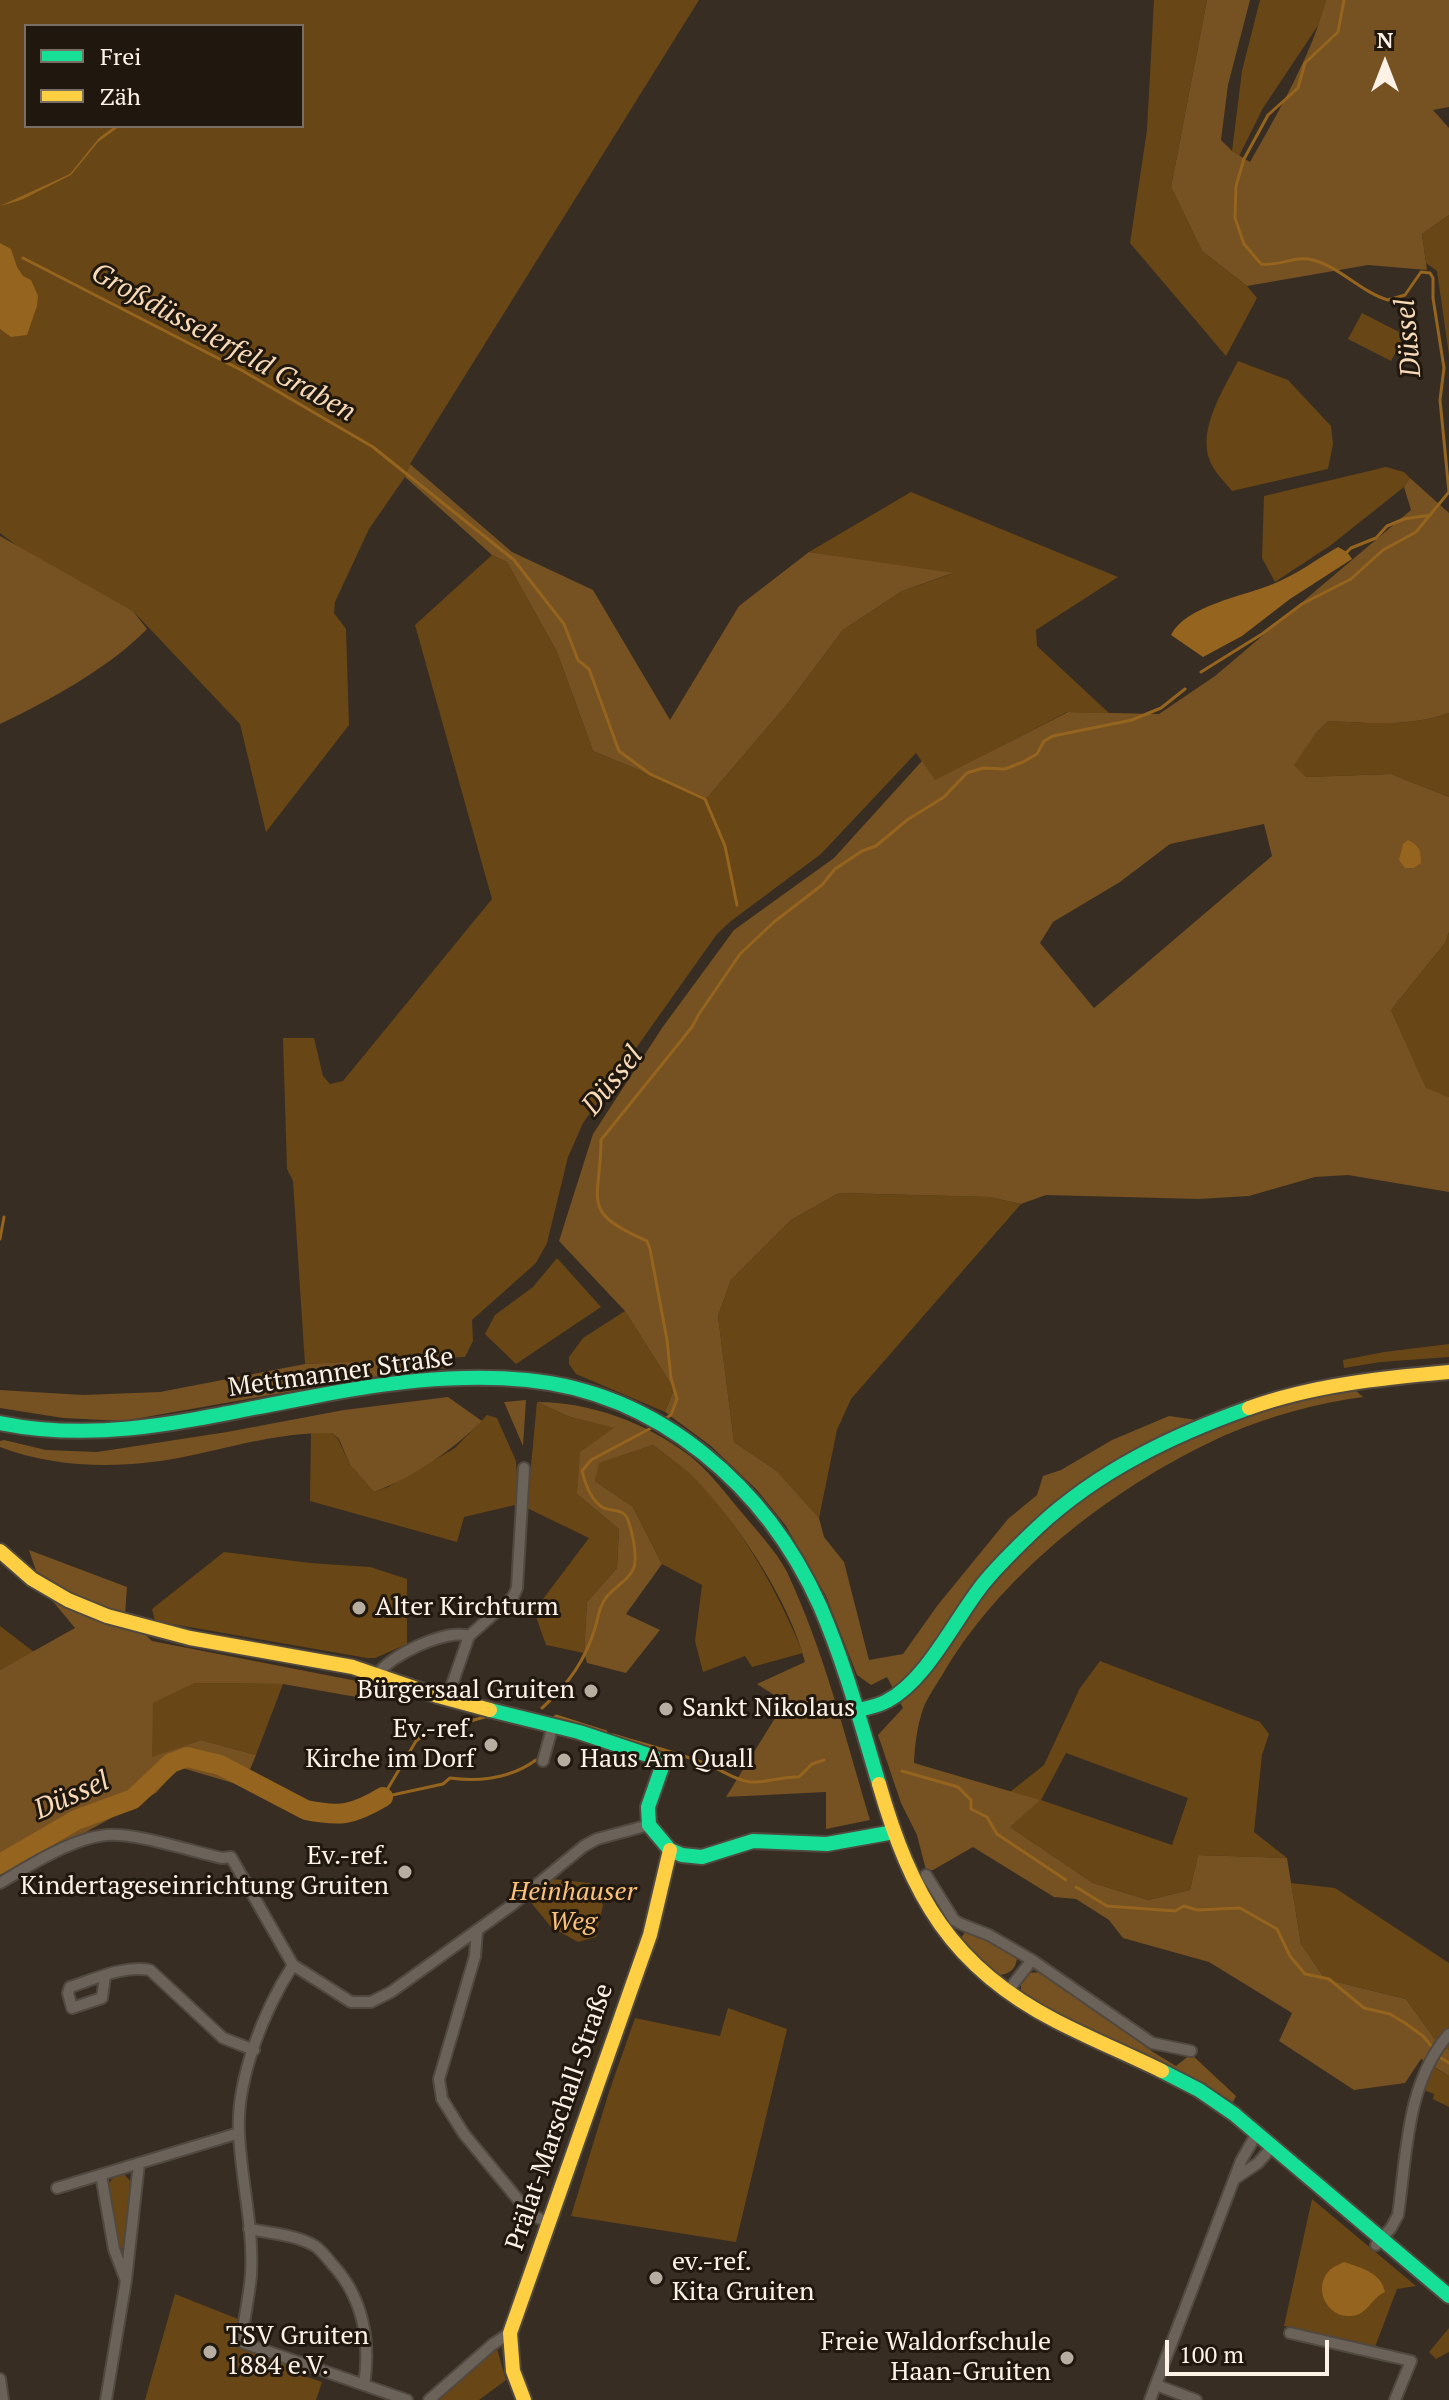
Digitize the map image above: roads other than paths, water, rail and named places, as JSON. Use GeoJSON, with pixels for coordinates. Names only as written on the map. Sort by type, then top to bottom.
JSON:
{"type":"FeatureCollection","features":[{"type":"Feature","properties":{"kind":"main road"},"geometry":{"type":"LineString","coordinates":[[858,1710],[881,1704],[905,1687],[966,1605],[1022,1543],[1078,1496],[1158,1445],[1203,1423],[1291,1394],[1336,1385],[1449,1372]]}},
{"type":"Feature","properties":{"kind":"main road","name":"Mettmanner Straße"},"geometry":{"type":"LineString","coordinates":[[0,1423],[65,1435],[127,1431],[389,1385],[467,1378],[555,1384],[630,1407],[669,1427],[721,1464],[779,1531],[816,1599],[858,1710],[894,1832],[914,1883],[939,1924],[972,1962],[1007,1992],[1060,2025],[1195,2088],[1273,2146],[1378,2241],[1449,2296]]}},
{"type":"Feature","properties":{"kind":"main road"},"geometry":{"type":"LineString","coordinates":[[0,1551],[35,1582],[58,1596],[107,1616],[150,1629],[356,1668],[447,1699],[553,1725],[647,1754],[659,1761],[662,1767],[648,1807],[649,1825],[659,1841],[670,1850],[702,1857],[753,1841],[827,1844],[894,1832]]}},
{"type":"Feature","properties":{"kind":"main road","name":"Prälat-Marschall-Straße"},"geometry":{"type":"LineString","coordinates":[[524,2400],[513,2371],[510,2333],[650,1935],[670,1850]]}},
{"type":"Feature","properties":{"kind":"street"},"geometry":{"type":"LineString","coordinates":[[447,1699],[469,1636],[513,1597],[517,1588],[524,1468]]}},
{"type":"Feature","properties":{"kind":"street"},"geometry":{"type":"LineString","coordinates":[[377,1675],[388,1662],[423,1644],[449,1635],[461,1633],[469,1636]]}},
{"type":"Feature","properties":{"kind":"street"},"geometry":{"type":"LineString","coordinates":[[543,1761],[553,1725]]}},
{"type":"Feature","properties":{"kind":"street"},"geometry":{"type":"LineString","coordinates":[[0,1883],[55,1852],[99,1836],[123,1836],[222,1858],[231,1857],[293,1965],[351,2002],[371,2002],[391,1992],[477,1931],[584,1846],[597,1839],[649,1825]]}},
{"type":"Feature","properties":{"kind":"street"},"geometry":{"type":"LineString","coordinates":[[926,1875],[954,1920],[989,1935],[1032,1960],[1152,2043],[1191,2051]]}},
{"type":"Feature","properties":{"kind":"street"},"geometry":{"type":"LineString","coordinates":[[477,1931],[475,1956],[439,2079],[439,2091],[453,2120],[508,2189],[530,2214],[549,2223]]}},
{"type":"Feature","properties":{"kind":"street"},"geometry":{"type":"LineString","coordinates":[[1007,1992],[1032,1960]]}},
{"type":"Feature","properties":{"kind":"street"},"geometry":{"type":"LineString","coordinates":[[293,1965],[269,2006],[240,2104],[239,2133],[251,2274],[241,2342],[407,2400]]}},
{"type":"Feature","properties":{"kind":"street"},"geometry":{"type":"LineString","coordinates":[[105,1976],[137,1967],[150,1970],[223,2038],[254,2050]]}},
{"type":"Feature","properties":{"kind":"street"},"geometry":{"type":"LineString","coordinates":[[1378,2241],[1398,2215],[1417,2088],[1429,2060],[1449,2034]]}},
{"type":"Feature","properties":{"kind":"street"},"geometry":{"type":"LineString","coordinates":[[57,2188],[239,2133]]}},
{"type":"Feature","properties":{"kind":"street"},"geometry":{"type":"LineString","coordinates":[[1150,2400],[1241,2161],[1257,2133]]}},
{"type":"Feature","properties":{"kind":"street"},"geometry":{"type":"LineString","coordinates":[[1236,2178],[1258,2163],[1273,2146]]}},
{"type":"Feature","properties":{"kind":"street"},"geometry":{"type":"LineString","coordinates":[[106,2400],[126,2280],[139,2163]]}},
{"type":"Feature","properties":{"kind":"street"},"geometry":{"type":"LineString","coordinates":[[101,2175],[114,2249],[126,2280]]}},
{"type":"Feature","properties":{"kind":"street"},"geometry":{"type":"LineString","coordinates":[[249,2229],[288,2236],[316,2246],[342,2275],[358,2303],[366,2335],[368,2361],[364,2385]]}},
{"type":"Feature","properties":{"kind":"street"},"geometry":{"type":"LineString","coordinates":[[429,2400],[510,2333]]}},
{"type":"Feature","properties":{"kind":"street"},"geometry":{"type":"LineString","coordinates":[[1290,2333],[1411,2361],[1395,2400]]}},
{"type":"Feature","properties":{"kind":"street"},"geometry":{"type":"LineString","coordinates":[[0,2379],[3,2400]]}},
{"type":"Feature","properties":{"kind":"street"},"geometry":{"type":"LineString","coordinates":[[1156,2385],[1196,2400]]}},
{"type":"Feature","properties":{"kind":"waterway","name":"Düssel"},"geometry":{"type":"LineString","coordinates":[[1201,672],[1262,634],[1302,604],[1351,579],[1383,550],[1416,532],[1449,492],[1440,400],[1444,368],[1430,273],[1421,272],[1405,295],[1388,300],[1313,260],[1261,264],[1244,244],[1235,218],[1236,186],[1244,159],[1268,115],[1298,88],[1305,63],[1338,32],[1344,0]]}},
{"type":"Feature","properties":{"kind":"waterway","name":"Großdüsselerfeld Graben"},"geometry":{"type":"LineString","coordinates":[[23,258],[243,371],[373,447],[514,560],[564,624],[578,660],[589,669],[619,751],[650,774],[705,799],[725,846],[737,905]]}},
{"type":"Feature","properties":{"kind":"waterway"},"geometry":{"type":"LineString","coordinates":[[1346,553],[1376,538],[1387,526],[1404,519],[1431,515]]}},
{"type":"Feature","properties":{"kind":"waterway","name":"Düssel"},"geometry":{"type":"LineString","coordinates":[[663,1420],[671,1415],[677,1399],[650,1249],[647,1241],[625,1231],[602,1212],[597,1191],[601,1140],[692,1027],[740,954],[774,922],[822,885],[835,869],[862,851],[876,846],[907,820],[944,797],[967,773],[983,768],[1005,769],[1037,754],[1044,741],[1053,736],[1132,720],[1161,708],[1185,689]]}},
{"type":"Feature","properties":{"kind":"waterway"},"geometry":{"type":"LineString","coordinates":[[0,1239],[4,1217]]}},
{"type":"Feature","properties":{"kind":"waterway","name":"Düssel"},"geometry":{"type":"LineString","coordinates":[[542,1708],[574,1672],[586,1651],[603,1603],[634,1568],[635,1552],[626,1516],[606,1509],[594,1500],[582,1471],[591,1460],[653,1427]]}},
{"type":"Feature","properties":{"kind":"waterway","name":"Düssel"},"geometry":{"type":"LineString","coordinates":[[384,1795],[416,1741],[425,1734],[488,1716]]}},
{"type":"Feature","properties":{"kind":"waterway"},"geometry":{"type":"LineString","coordinates":[[553,1719],[556,1716],[606,1732]]}},
{"type":"Feature","properties":{"kind":"waterway"},"geometry":{"type":"LineString","coordinates":[[613,1735],[698,1761],[750,1782],[799,1777],[812,1764],[824,1760]]}},
{"type":"Feature","properties":{"kind":"waterway","name":"Düssel"},"geometry":{"type":"LineString","coordinates":[[0,1864],[76,1820],[133,1799],[171,1763],[187,1757],[220,1765],[306,1810],[346,1813],[383,1797]]}},
{"type":"Feature","properties":{"kind":"waterway"},"geometry":{"type":"LineString","coordinates":[[383,1797],[443,1784],[450,1778],[484,1779],[506,1775],[536,1760]]}},
{"type":"Feature","properties":{"kind":"waterway"},"geometry":{"type":"LineString","coordinates":[[902,1771],[958,1787],[971,1800],[971,1809],[987,1817],[997,1834],[1066,1880]]}},
{"type":"Feature","properties":{"kind":"waterway"},"geometry":{"type":"LineString","coordinates":[[1076,1887],[1107,1906],[1175,1911],[1184,1906],[1197,1910],[1240,1908],[1277,1929],[1290,1956],[1305,1974],[1329,1979],[1364,2008],[1390,2014],[1405,2023],[1423,2036],[1449,2063]]}},
{"type":"Feature","properties":{"kind":"place","name":"Alter Kirchturm"},"geometry":{"type":"Point","coordinates":[359,1608]}},
{"type":"Feature","properties":{"kind":"place","name":"Bürgersaal Gruiten"},"geometry":{"type":"Point","coordinates":[591,1691]}},
{"type":"Feature","properties":{"kind":"place","name":"Sankt Nikolaus"},"geometry":{"type":"Point","coordinates":[666,1709]}},
{"type":"Feature","properties":{"kind":"place","name":"Ev.-ref. Kirche im Dorf"},"geometry":{"type":"Point","coordinates":[491,1745]}},
{"type":"Feature","properties":{"kind":"place","name":"Haus Am Quall"},"geometry":{"type":"Point","coordinates":[564,1760]}},
{"type":"Feature","properties":{"kind":"place","name":"Ev.-ref. Kindertageseinrichtung Gruiten"},"geometry":{"type":"Point","coordinates":[405,1872]}},
{"type":"Feature","properties":{"kind":"place","name":"ev.-ref. Kita Gruiten"},"geometry":{"type":"Point","coordinates":[656,2278]}},
{"type":"Feature","properties":{"kind":"place","name":"TSV Gruiten 1884 e.V."},"geometry":{"type":"Point","coordinates":[210,2352]}},
{"type":"Feature","properties":{"kind":"place","name":"Freie Waldorfschule Haan-Gruiten"},"geometry":{"type":"Point","coordinates":[1067,2358]}},
{"type":"Feature","properties":{"kind":"park label","name":"Heinhauser Weg"},"geometry":{"type":"Point","coordinates":[573,1908]}}]}
